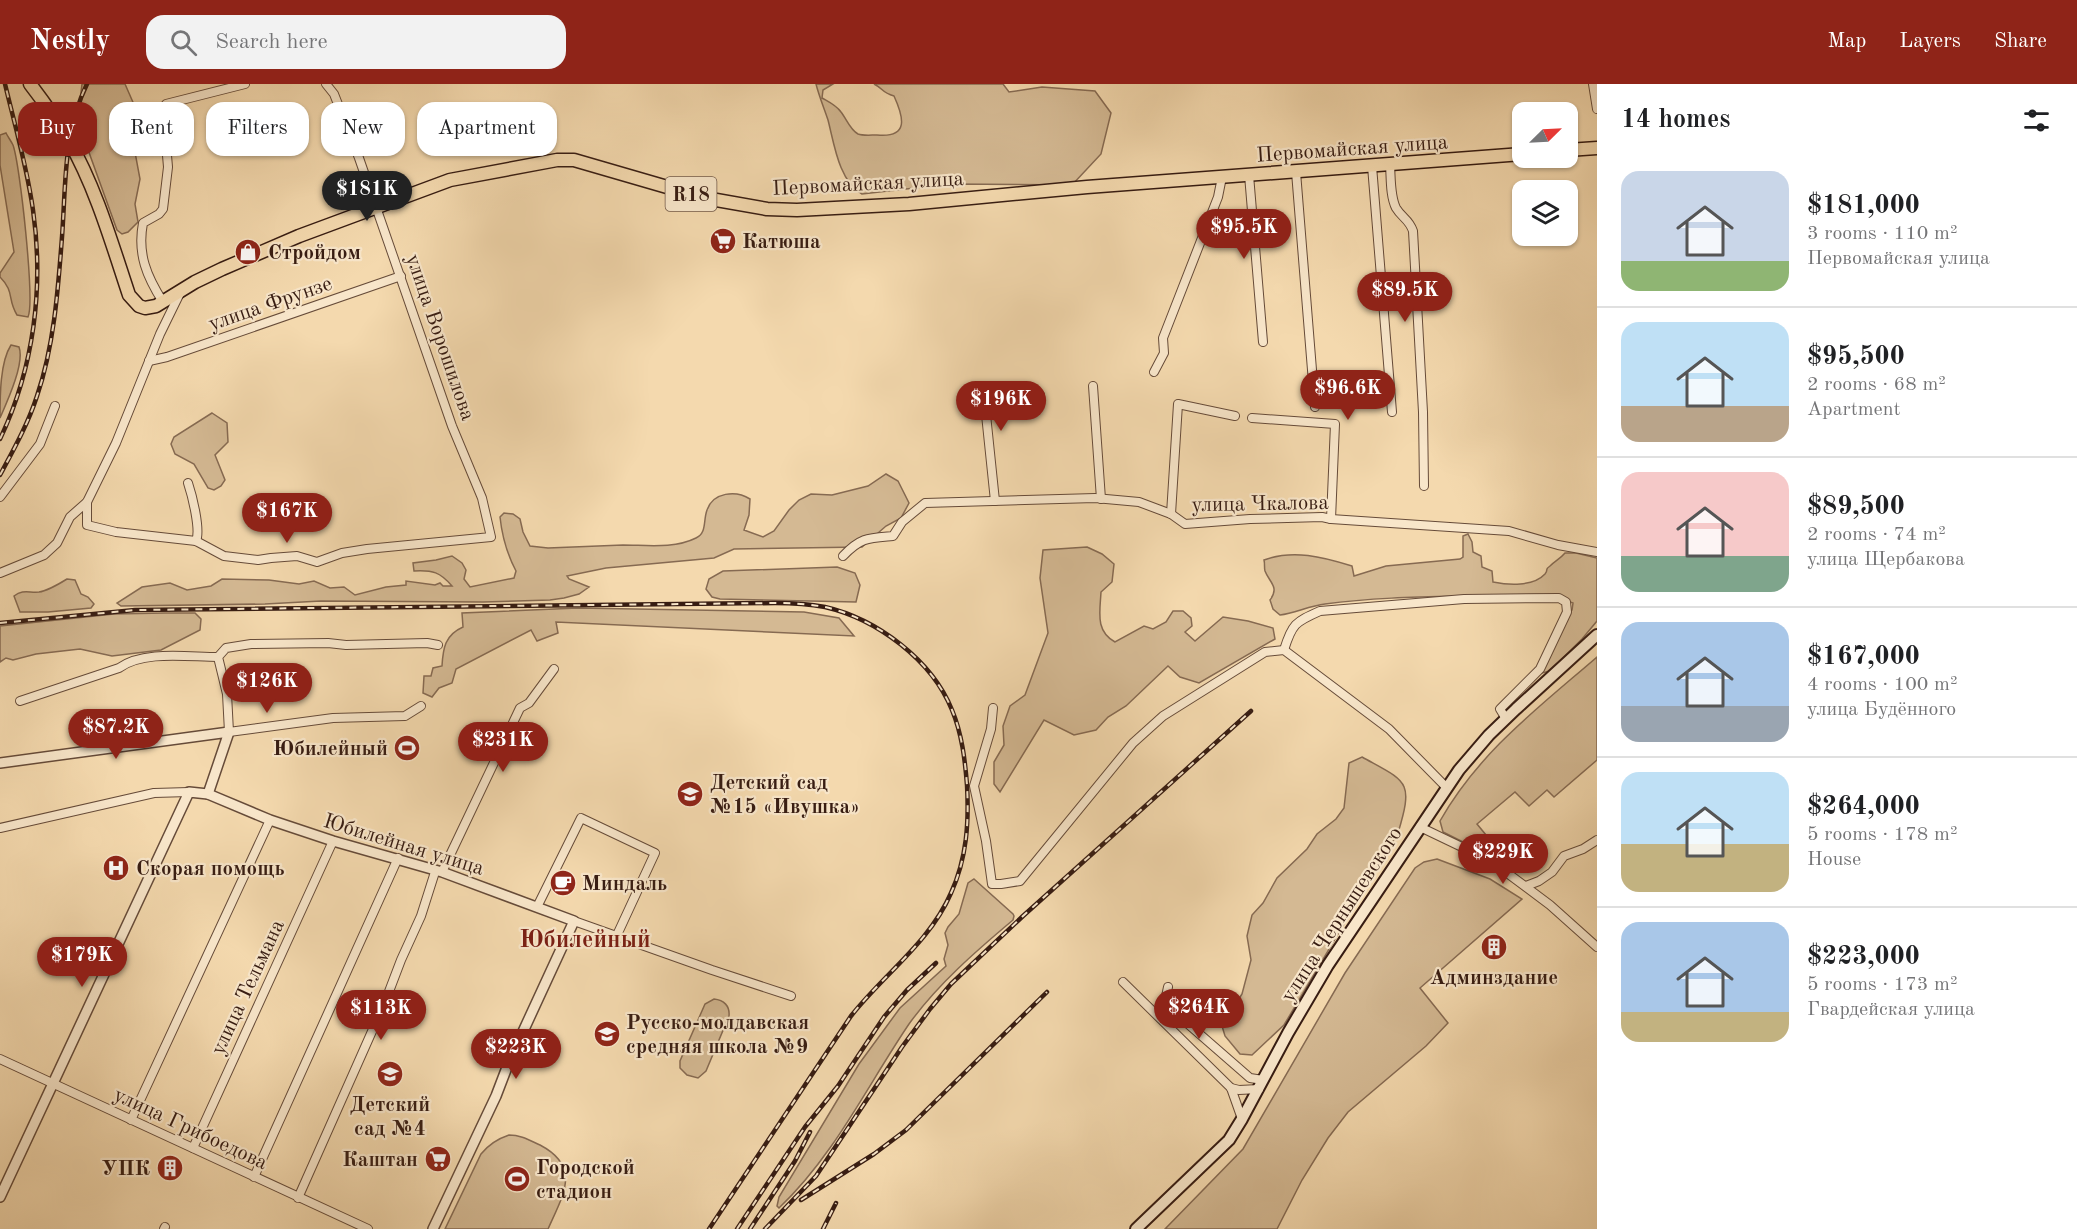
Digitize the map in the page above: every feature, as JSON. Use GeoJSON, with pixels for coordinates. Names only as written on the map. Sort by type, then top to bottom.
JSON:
{"type":"FeatureCollection","features":[{"type":"Feature","properties":{"kind":"main road"},"geometry":{"type":"LineString","coordinates":[[30,84],[69,141],[112,243],[129,295],[133,301],[145,308],[163,302]]}},
{"type":"Feature","properties":{"kind":"main road"},"geometry":{"type":"LineString","coordinates":[[1578,149],[1597,148]]}},
{"type":"Feature","properties":{"kind":"main road","name":"Первомайская улица"},"geometry":{"type":"LineString","coordinates":[[163,302],[222,268],[375,207],[450,180],[556,160],[574,160],[705,198],[766,209],[797,210],[909,204],[1512,155]]}},
{"type":"Feature","properties":{"kind":"main road","name":"улица Чернышевского"},"geometry":{"type":"LineString","coordinates":[[1136,1229],[1229,1140],[1324,972],[1469,757],[1506,719],[1597,635]]}},
{"type":"Feature","properties":{"kind":"street"},"geometry":{"type":"LineString","coordinates":[[163,302],[148,278],[142,258],[140,234],[142,223],[159,214],[163,209],[168,167],[163,109],[166,104],[245,84]]}},
{"type":"Feature","properties":{"kind":"street","name":"улица Ворошилова"},"geometry":{"type":"LineString","coordinates":[[196,541],[224,556],[258,560],[297,556],[317,562],[342,553],[367,549],[491,537],[483,498],[452,426],[359,158],[334,94],[326,84]]}},
{"type":"Feature","properties":{"kind":"street"},"geometry":{"type":"LineString","coordinates":[[1593,84],[1597,110]]}},
{"type":"Feature","properties":{"kind":"street"},"geometry":{"type":"LineString","coordinates":[[1390,165],[1393,198],[1397,209],[1409,221],[1413,231],[1423,412],[1424,486]]}},
{"type":"Feature","properties":{"kind":"street"},"geometry":{"type":"LineString","coordinates":[[1372,166],[1392,412]]}},
{"type":"Feature","properties":{"kind":"street"},"geometry":{"type":"LineString","coordinates":[[1296,172],[1315,407]]}},
{"type":"Feature","properties":{"kind":"street"},"geometry":{"type":"LineString","coordinates":[[1249,175],[1263,342]]}},
{"type":"Feature","properties":{"kind":"street"},"geometry":{"type":"LineString","coordinates":[[1154,372],[1164,353],[1163,338],[1218,197],[1222,177]]}},
{"type":"Feature","properties":{"kind":"street","name":"улица Фрунзе"},"geometry":{"type":"LineString","coordinates":[[149,361],[167,357],[401,276]]}},
{"type":"Feature","properties":{"kind":"street"},"geometry":{"type":"LineString","coordinates":[[0,573],[44,555],[57,543],[70,517],[87,502],[116,443],[160,334],[182,290]]}},
{"type":"Feature","properties":{"kind":"street"},"geometry":{"type":"LineString","coordinates":[[1093,386],[1101,499]]}},
{"type":"Feature","properties":{"kind":"street"},"geometry":{"type":"LineString","coordinates":[[995,501],[985,405],[988,389],[1027,387],[1040,395]]}},
{"type":"Feature","properties":{"kind":"street"},"geometry":{"type":"LineString","coordinates":[[1171,514],[1178,404],[1235,416]]}},
{"type":"Feature","properties":{"kind":"street"},"geometry":{"type":"LineString","coordinates":[[0,497],[40,444],[56,406]]}},
{"type":"Feature","properties":{"kind":"street"},"geometry":{"type":"LineString","coordinates":[[1252,418],[1335,424],[1331,519]]}},
{"type":"Feature","properties":{"kind":"street"},"geometry":{"type":"LineString","coordinates":[[87,502],[87,525],[116,532],[196,541],[198,534],[194,499],[188,483]]}},
{"type":"Feature","properties":{"kind":"street","name":"улица Чкалова"},"geometry":{"type":"LineString","coordinates":[[843,556],[854,544],[867,539],[894,536],[902,522],[925,503],[1101,499],[1139,502],[1171,514],[1185,524],[1322,517],[1509,531],[1558,545],[1597,552]]}},
{"type":"Feature","properties":{"kind":"street"},"geometry":{"type":"LineString","coordinates":[[1284,650],[1291,627],[1320,611],[1464,598],[1559,598],[1566,602],[1567,612],[1540,669],[1500,709],[1506,719]]}},
{"type":"Feature","properties":{"kind":"street"},"geometry":{"type":"LineString","coordinates":[[20,701],[119,668],[129,660],[144,657],[218,657],[226,648],[251,644],[427,643],[438,645]]}},
{"type":"Feature","properties":{"kind":"street"},"geometry":{"type":"LineString","coordinates":[[993,708],[991,729],[974,786],[986,840],[992,884],[1020,881],[1133,743],[1163,716],[1265,652],[1284,650],[1389,729],[1446,788]]}},
{"type":"Feature","properties":{"kind":"street"},"geometry":{"type":"LineString","coordinates":[[208,794],[229,732],[227,694],[218,657]]}},
{"type":"Feature","properties":{"kind":"street"},"geometry":{"type":"LineString","coordinates":[[298,1198],[385,1002],[439,872],[520,708],[529,703],[554,669]]}},
{"type":"Feature","properties":{"kind":"street"},"geometry":{"type":"LineString","coordinates":[[0,763],[333,718],[405,716],[421,706]]}},
{"type":"Feature","properties":{"kind":"street"},"geometry":{"type":"LineString","coordinates":[[0,1197],[189,792]]}},
{"type":"Feature","properties":{"kind":"street","name":"Юбилейная улица"},"geometry":{"type":"LineString","coordinates":[[0,828],[154,793],[208,794],[333,841],[398,858],[790,996]]}},
{"type":"Feature","properties":{"kind":"street"},"geometry":{"type":"LineString","coordinates":[[537,907],[581,818],[655,853],[617,935]]}},
{"type":"Feature","properties":{"kind":"street"},"geometry":{"type":"LineString","coordinates":[[131,1120],[270,819]]}},
{"type":"Feature","properties":{"kind":"street"},"geometry":{"type":"LineString","coordinates":[[1420,827],[1491,861],[1563,916],[1597,948]]}},
{"type":"Feature","properties":{"kind":"street"},"geometry":{"type":"LineString","coordinates":[[1526,886],[1552,872],[1564,856],[1597,840]]}},
{"type":"Feature","properties":{"kind":"street","name":"улица Тельмана"},"geometry":{"type":"LineString","coordinates":[[193,1148],[333,841]]}},
{"type":"Feature","properties":{"kind":"street"},"geometry":{"type":"LineString","coordinates":[[254,1178],[398,858]]}},
{"type":"Feature","properties":{"kind":"street"},"geometry":{"type":"LineString","coordinates":[[433,1229],[496,1096],[509,1062],[574,921]]}},
{"type":"Feature","properties":{"kind":"street"},"geometry":{"type":"LineString","coordinates":[[1123,981],[1231,1088],[1242,1119]]}},
{"type":"Feature","properties":{"kind":"street"},"geometry":{"type":"LineString","coordinates":[[1168,987],[1165,1001],[1172,1011],[1250,1078],[1261,1084]]}},
{"type":"Feature","properties":{"kind":"street","name":"улица Грибоедова"},"geometry":{"type":"LineString","coordinates":[[0,1059],[368,1229]]}},
{"type":"Feature","properties":{"kind":"street"},"geometry":{"type":"LineString","coordinates":[[1231,1088],[1239,1090],[1261,1084]]}},
{"type":"Feature","properties":{"kind":"shaded area"},"geometry":{"type":"Polygon","coordinates":[[[82,84],[125,84],[133,102],[109,102],[109,156],[136,156],[140,179],[135,204],[138,222],[128,232],[122,234],[117,230],[90,156],[97,156],[97,102],[80,101],[82,84]]]}},
{"type":"Feature","properties":{"kind":"shaded area"},"geometry":{"type":"Polygon","coordinates":[[[816,84],[833,84],[823,90],[822,98],[837,107],[853,130],[862,135],[895,133],[901,125],[900,112],[894,96],[874,84],[1003,84],[1009,92],[1042,87],[1095,91],[1111,113],[1101,154],[1072,185],[950,184],[862,194],[848,181],[843,171],[816,84]]]}},
{"type":"Feature","properties":{"kind":"shaded area"},"geometry":{"type":"Polygon","coordinates":[[[6,133],[13,145],[16,157],[23,204],[30,286],[28,317],[17,315],[8,287],[0,277],[0,273],[14,252],[0,165],[0,135],[6,133]]]}},
{"type":"Feature","properties":{"kind":"shaded area"},"geometry":{"type":"Polygon","coordinates":[[[11,345],[19,347],[20,363],[0,418],[3,370],[11,345]]]}},
{"type":"Feature","properties":{"kind":"shaded area"},"geometry":{"type":"Polygon","coordinates":[[[212,413],[227,423],[228,442],[215,455],[225,480],[214,490],[208,488],[194,464],[175,454],[171,444],[174,437],[212,413]]]}},
{"type":"Feature","properties":{"kind":"shaded area"},"geometry":{"type":"Polygon","coordinates":[[[886,474],[898,481],[909,503],[901,518],[886,526],[862,547],[734,549],[714,558],[606,568],[567,576],[589,587],[579,594],[564,598],[483,602],[321,601],[121,606],[117,603],[142,587],[170,583],[187,590],[211,586],[222,579],[269,580],[299,584],[314,581],[330,588],[344,587],[355,595],[386,587],[406,585],[406,581],[452,586],[436,573],[414,571],[413,563],[452,556],[462,563],[466,570],[464,579],[470,587],[514,578],[516,571],[501,524],[500,517],[504,513],[513,514],[520,519],[530,546],[548,548],[669,545],[679,544],[699,536],[703,530],[707,510],[714,499],[726,494],[738,494],[750,499],[749,515],[744,530],[763,537],[774,531],[799,500],[811,494],[832,495],[868,486],[886,474]]]}},
{"type":"Feature","properties":{"kind":"shaded area"},"geometry":{"type":"Polygon","coordinates":[[[1468,534],[1473,552],[1481,556],[1482,567],[1492,571],[1493,582],[1513,584],[1534,581],[1545,574],[1547,568],[1565,553],[1597,558],[1597,621],[1550,671],[1542,673],[1540,669],[1566,613],[1572,610],[1573,603],[1559,598],[1408,597],[1325,604],[1280,615],[1273,609],[1270,600],[1274,588],[1265,571],[1264,560],[1286,555],[1319,557],[1352,566],[1354,576],[1386,566],[1460,559],[1463,557],[1463,536],[1468,534]]]}},
{"type":"Feature","properties":{"kind":"shaded area"},"geometry":{"type":"Polygon","coordinates":[[[1087,547],[1102,554],[1114,564],[1112,582],[1101,592],[1100,620],[1104,632],[1115,642],[1144,626],[1153,629],[1166,622],[1173,611],[1183,611],[1191,618],[1192,626],[1185,632],[1195,641],[1223,617],[1273,628],[1275,639],[1199,683],[1180,677],[1168,666],[1126,706],[1108,717],[1096,730],[1074,735],[1044,720],[1000,792],[994,784],[994,762],[1004,745],[1003,726],[1010,706],[1025,695],[1048,633],[1040,578],[1043,550],[1087,547]]]}},
{"type":"Feature","properties":{"kind":"shaded area"},"geometry":{"type":"Polygon","coordinates":[[[837,567],[855,573],[860,585],[856,602],[720,599],[712,597],[706,589],[709,579],[723,571],[837,567]]]}},
{"type":"Feature","properties":{"kind":"shaded area"},"geometry":{"type":"Polygon","coordinates":[[[67,579],[75,580],[81,594],[88,597],[94,604],[91,608],[20,612],[14,596],[23,592],[42,591],[67,579]]]}},
{"type":"Feature","properties":{"kind":"shaded area"},"geometry":{"type":"Polygon","coordinates":[[[578,608],[804,612],[839,618],[854,636],[556,622],[558,633],[537,641],[531,630],[456,669],[452,683],[439,688],[432,697],[423,693],[424,676],[431,676],[433,668],[442,666],[446,643],[452,634],[463,627],[462,613],[578,608]]]}},
{"type":"Feature","properties":{"kind":"shaded area"},"geometry":{"type":"Polygon","coordinates":[[[195,613],[201,619],[200,630],[161,650],[112,656],[80,649],[36,654],[13,660],[6,658],[0,662],[0,626],[114,614],[195,613]]]}},
{"type":"Feature","properties":{"kind":"shaded area"},"geometry":{"type":"Polygon","coordinates":[[[1597,657],[1597,760],[1554,797],[1547,790],[1529,806],[1515,792],[1477,824],[1486,835],[1481,839],[1489,847],[1477,849],[1443,832],[1440,821],[1473,773],[1491,752],[1597,657]]]}},
{"type":"Feature","properties":{"kind":"shaded area"},"geometry":{"type":"Polygon","coordinates":[[[1362,757],[1389,772],[1403,785],[1406,792],[1405,802],[1398,833],[1284,1025],[1252,1055],[1240,1054],[1225,1036],[1222,1026],[1242,994],[1251,960],[1247,936],[1252,915],[1263,903],[1277,878],[1307,849],[1317,834],[1336,819],[1344,808],[1349,763],[1362,757]]]}},
{"type":"Feature","properties":{"kind":"shaded area"},"geometry":{"type":"Polygon","coordinates":[[[1437,859],[1490,879],[1522,899],[1420,988],[1448,1023],[1426,1046],[1348,1112],[1328,1138],[1302,1180],[1277,1229],[1165,1229],[1243,1149],[1345,973],[1415,868],[1424,862],[1437,859]]]}},
{"type":"Feature","properties":{"kind":"shaded area"},"geometry":{"type":"Polygon","coordinates":[[[974,879],[1013,914],[1013,920],[958,969],[920,1010],[817,1166],[779,1208],[777,1206],[779,1197],[859,1064],[900,1008],[946,966],[944,959],[948,945],[945,933],[959,914],[968,883],[974,879]]]}},
{"type":"Feature","properties":{"kind":"shaded area"},"geometry":{"type":"Polygon","coordinates":[[[714,999],[726,1004],[729,1016],[706,1071],[698,1078],[687,1075],[680,1068],[680,1061],[705,1004],[714,999]]]}},
{"type":"Feature","properties":{"kind":"shaded area","name":"Городской стадион"},"geometry":{"type":"Polygon","coordinates":[[[509,1135],[540,1145],[553,1154],[565,1172],[563,1193],[548,1229],[445,1229],[481,1154],[494,1142],[509,1135]]]}},
{"type":"Feature","properties":{"kind":"railway"},"geometry":{"type":"LineString","coordinates":[[0,439],[12,412],[28,356],[36,298],[37,268],[33,210],[5,84]]}},
{"type":"Feature","properties":{"kind":"railway"},"geometry":{"type":"LineString","coordinates":[[0,475],[29,416],[48,358],[57,297],[67,159],[79,102],[87,84]]}},
{"type":"Feature","properties":{"kind":"railway"},"geometry":{"type":"LineString","coordinates":[[0,623],[135,610],[781,603],[819,606],[845,613],[864,621],[900,644],[931,674],[943,692],[952,710],[961,738],[968,799],[966,840],[961,867],[951,893],[931,927],[851,1016],[709,1229]]}},
{"type":"Feature","properties":{"kind":"railway"},"geometry":{"type":"LineString","coordinates":[[765,1229],[816,1176],[902,1047],[951,984],[1023,916],[1251,711]]}},
{"type":"Feature","properties":{"kind":"railway"},"geometry":{"type":"LineString","coordinates":[[737,1229],[805,1127],[838,1086],[884,1017],[907,990],[936,963]]}},
{"type":"Feature","properties":{"kind":"railway"},"geometry":{"type":"LineString","coordinates":[[801,1200],[874,1154],[906,1130],[1047,992]]}},
{"type":"Feature","properties":{"kind":"railway"},"geometry":{"type":"LineString","coordinates":[[750,1229],[795,1161],[810,1132]]}},
{"type":"Feature","properties":{"kind":"railway"},"geometry":{"type":"LineString","coordinates":[[823,1229],[836,1203]]}},
{"type":"Feature","properties":{"kind":"place","name":"Катюша"},"geometry":{"type":"Point","coordinates":[723,241]}},
{"type":"Feature","properties":{"kind":"place","name":"Стройдом"},"geometry":{"type":"Point","coordinates":[248,252]}},
{"type":"Feature","properties":{"kind":"place","name":"Юбилейный"},"geometry":{"type":"Point","coordinates":[407,748]}},
{"type":"Feature","properties":{"kind":"place","name":"Детский сад №15 «Ивушка»"},"geometry":{"type":"Point","coordinates":[690,794]}},
{"type":"Feature","properties":{"kind":"place","name":"Скорая помощь"},"geometry":{"type":"Point","coordinates":[116,868]}},
{"type":"Feature","properties":{"kind":"place","name":"Миндаль"},"geometry":{"type":"Point","coordinates":[563,883]}},
{"type":"Feature","properties":{"kind":"place","name":"Админздание"},"geometry":{"type":"Point","coordinates":[1494,947]}},
{"type":"Feature","properties":{"kind":"place","name":"Русско-молдавская средняя школа №9"},"geometry":{"type":"Point","coordinates":[607,1034]}},
{"type":"Feature","properties":{"kind":"place","name":"Детский сад №4"},"geometry":{"type":"Point","coordinates":[390,1074]}},
{"type":"Feature","properties":{"kind":"place","name":"Каштан"},"geometry":{"type":"Point","coordinates":[438,1159]}},
{"type":"Feature","properties":{"kind":"place","name":"УПК"},"geometry":{"type":"Point","coordinates":[170,1168]}},
{"type":"Feature","properties":{"kind":"place","name":"Городской стадион"},"geometry":{"type":"Point","coordinates":[517,1179]}},
{"type":"Feature","properties":{"kind":"district","name":"Юбилейный"},"geometry":{"type":"Point","coordinates":[585,939]}}]}
